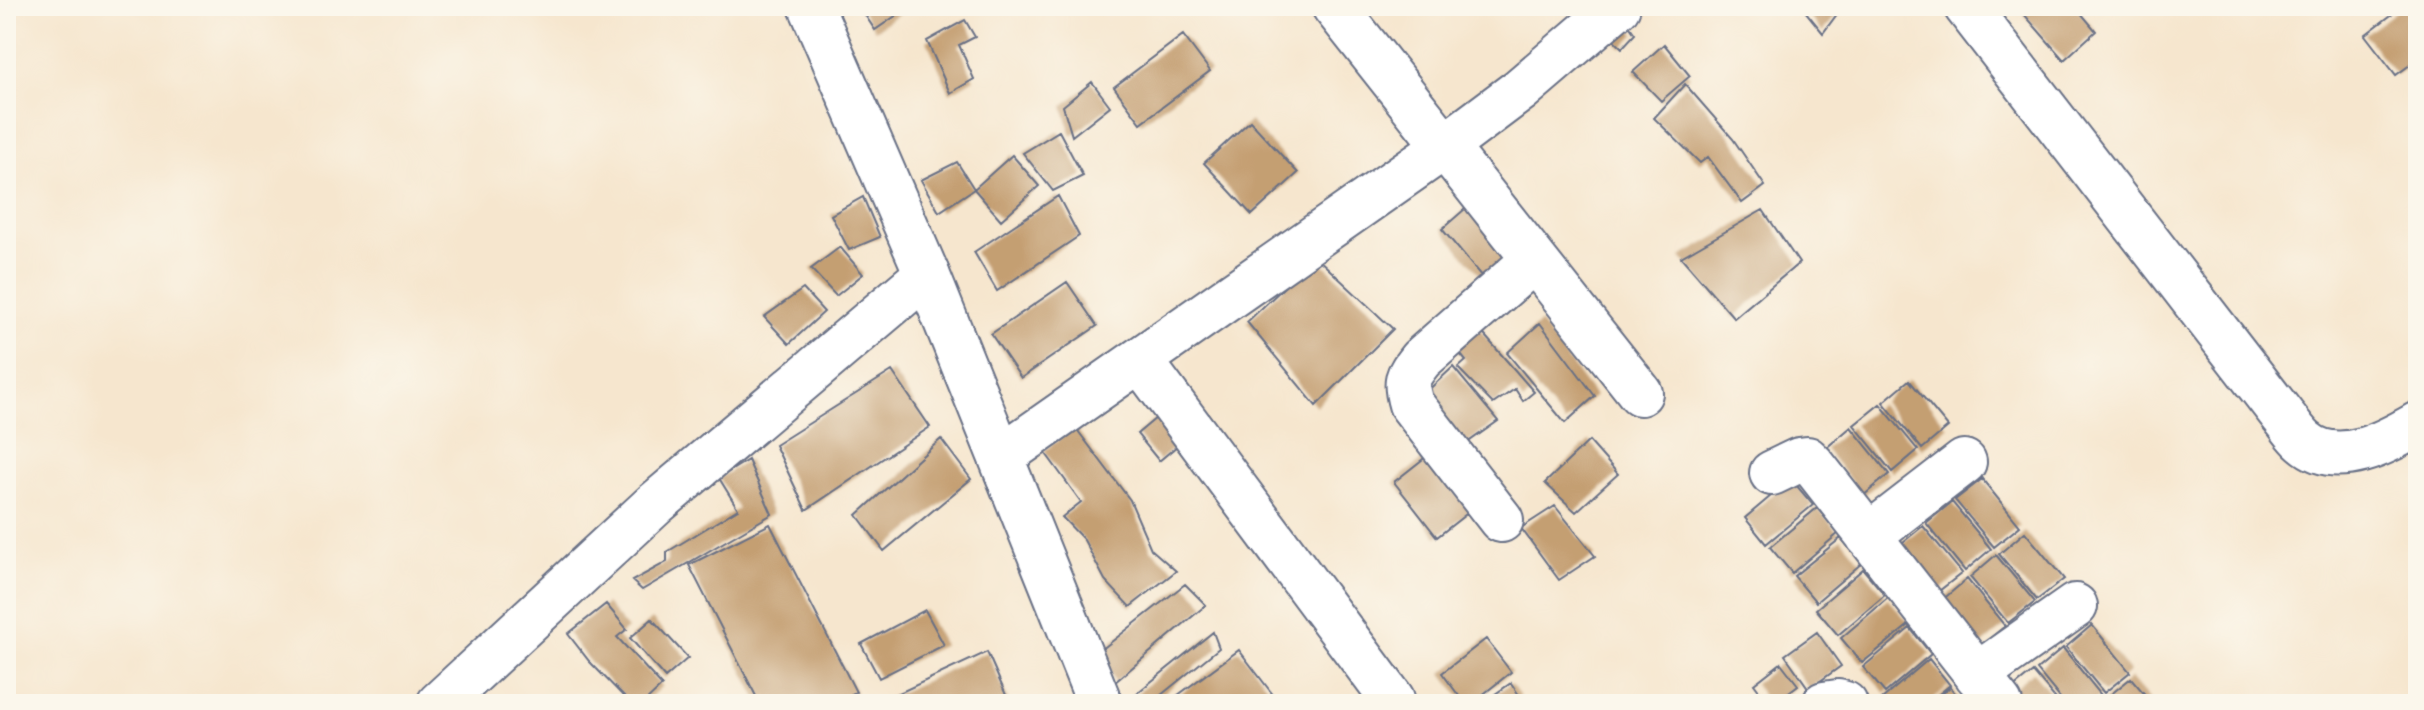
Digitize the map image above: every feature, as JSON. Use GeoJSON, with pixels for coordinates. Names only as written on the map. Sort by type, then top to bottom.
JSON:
{"type":"FeatureCollection","features":[{"type":"Feature","properties":{"kind":"street"},"geometry":{"type":"LineString","coordinates":[[811,6],[927,274],[1100,704]]}},
{"type":"Feature","properties":{"kind":"street"},"geometry":{"type":"LineString","coordinates":[[1334,6],[1640,393]]}},
{"type":"Feature","properties":{"kind":"street"},"geometry":{"type":"LineString","coordinates":[[1002,456],[1444,147],[1520,90],[1618,6]]}},
{"type":"Feature","properties":{"kind":"street"},"geometry":{"type":"LineString","coordinates":[[1966,6],[2306,443],[2332,453],[2361,451],[2393,439],[2418,424]]}},
{"type":"Feature","properties":{"kind":"street"},"geometry":{"type":"LineString","coordinates":[[1501,520],[1411,404],[1406,388],[1408,376],[1421,359],[1534,260]]}},
{"type":"Feature","properties":{"kind":"street"},"geometry":{"type":"LineString","coordinates":[[439,704],[655,504],[927,274]]}},
{"type":"Feature","properties":{"kind":"street"},"geometry":{"type":"LineString","coordinates":[[1140,360],[1406,701]]}},
{"type":"Feature","properties":{"kind":"street"},"geometry":{"type":"LineString","coordinates":[[1772,473],[1807,459],[1988,689],[2075,606]]}},
{"type":"Feature","properties":{"kind":"street"},"geometry":{"type":"LineString","coordinates":[[1868,536],[1964,462]]}},
{"type":"Feature","properties":{"kind":"street"},"geometry":{"type":"LineString","coordinates":[[1824,704],[1845,704]]}},
{"type":"Feature","properties":{"kind":"building"},"geometry":{"type":"Polygon","coordinates":[[[859,6],[910,6],[875,30],[859,6]]]}},
{"type":"Feature","properties":{"kind":"building"},"geometry":{"type":"Polygon","coordinates":[[[1801,6],[1843,6],[1823,33],[1801,6]]]}},
{"type":"Feature","properties":{"kind":"building"},"geometry":{"type":"Polygon","coordinates":[[[2032,6],[2075,6],[2096,31],[2064,60],[2023,13],[2032,6]]]}},
{"type":"Feature","properties":{"kind":"building"},"geometry":{"type":"Polygon","coordinates":[[[2403,6],[2418,6],[2418,59],[2396,75],[2365,35],[2403,6]]]}},
{"type":"Feature","properties":{"kind":"building"},"geometry":{"type":"Polygon","coordinates":[[[965,20],[975,37],[959,45],[974,79],[950,93],[927,41],[965,20]]]}},
{"type":"Feature","properties":{"kind":"building"},"geometry":{"type":"Polygon","coordinates":[[[1628,24],[1635,34],[1622,48],[1613,39],[1628,24]]]}},
{"type":"Feature","properties":{"kind":"building"},"geometry":{"type":"Polygon","coordinates":[[[1183,35],[1210,71],[1141,123],[1114,87],[1183,35]]]}},
{"type":"Feature","properties":{"kind":"building"},"geometry":{"type":"Polygon","coordinates":[[[1664,44],[1690,76],[1661,101],[1633,72],[1664,44]]]}},
{"type":"Feature","properties":{"kind":"building"},"geometry":{"type":"Polygon","coordinates":[[[1092,82],[1110,106],[1072,136],[1063,106],[1092,82]]]}},
{"type":"Feature","properties":{"kind":"building"},"geometry":{"type":"Polygon","coordinates":[[[1685,84],[1733,139],[1765,186],[1742,203],[1708,157],[1700,163],[1654,118],[1685,84]]]}},
{"type":"Feature","properties":{"kind":"building"},"geometry":{"type":"Polygon","coordinates":[[[1250,121],[1298,173],[1252,215],[1204,163],[1250,121]]]}},
{"type":"Feature","properties":{"kind":"building"},"geometry":{"type":"Polygon","coordinates":[[[1059,131],[1083,176],[1053,191],[1023,153],[1059,131]]]}},
{"type":"Feature","properties":{"kind":"building"},"geometry":{"type":"Polygon","coordinates":[[[1012,155],[1039,186],[1001,220],[974,189],[1012,155]]]}},
{"type":"Feature","properties":{"kind":"building"},"geometry":{"type":"Polygon","coordinates":[[[957,162],[974,189],[939,212],[921,180],[957,162]]]}},
{"type":"Feature","properties":{"kind":"building"},"geometry":{"type":"Polygon","coordinates":[[[1058,196],[1079,236],[997,291],[974,252],[1058,196]]]}},
{"type":"Feature","properties":{"kind":"building"},"geometry":{"type":"Polygon","coordinates":[[[863,197],[880,237],[849,250],[831,215],[863,197]]]}},
{"type":"Feature","properties":{"kind":"building"},"geometry":{"type":"Polygon","coordinates":[[[1473,202],[1511,254],[1482,277],[1442,229],[1473,202]]]}},
{"type":"Feature","properties":{"kind":"building"},"geometry":{"type":"Polygon","coordinates":[[[1763,210],[1799,263],[1734,318],[1681,257],[1763,210]]]}},
{"type":"Feature","properties":{"kind":"building"},"geometry":{"type":"Polygon","coordinates":[[[840,247],[863,274],[836,296],[811,269],[840,247]]]}},
{"type":"Feature","properties":{"kind":"building"},"geometry":{"type":"Polygon","coordinates":[[[1316,257],[1393,329],[1316,406],[1247,322],[1316,257]]]}},
{"type":"Feature","properties":{"kind":"building"},"geometry":{"type":"Polygon","coordinates":[[[1067,282],[1097,326],[1021,378],[991,334],[1067,282]]]}},
{"type":"Feature","properties":{"kind":"building"},"geometry":{"type":"Polygon","coordinates":[[[803,289],[824,312],[789,344],[764,317],[803,289]]]}},
{"type":"Feature","properties":{"kind":"building"},"geometry":{"type":"Polygon","coordinates":[[[1540,323],[1595,396],[1565,423],[1507,353],[1540,323]]]}},
{"type":"Feature","properties":{"kind":"building"},"geometry":{"type":"Polygon","coordinates":[[[1479,329],[1534,392],[1523,401],[1515,389],[1493,404],[1458,368],[1466,361],[1456,349],[1479,329]]]}},
{"type":"Feature","properties":{"kind":"building"},"geometry":{"type":"Polygon","coordinates":[[[1453,367],[1498,421],[1457,450],[1420,398],[1453,367]]]}},
{"type":"Feature","properties":{"kind":"building"},"geometry":{"type":"Polygon","coordinates":[[[892,371],[930,427],[806,510],[775,445],[892,371]]]}},
{"type":"Feature","properties":{"kind":"building"},"geometry":{"type":"Polygon","coordinates":[[[1909,380],[1948,427],[1922,449],[1883,402],[1909,380]]]}},
{"type":"Feature","properties":{"kind":"building"},"geometry":{"type":"Polygon","coordinates":[[[1880,404],[1918,450],[1892,472],[1854,425],[1880,404]]]}},
{"type":"Feature","properties":{"kind":"building"},"geometry":{"type":"Polygon","coordinates":[[[1162,413],[1184,440],[1159,461],[1137,434],[1162,413]]]}},
{"type":"Feature","properties":{"kind":"building"},"geometry":{"type":"Polygon","coordinates":[[[1075,427],[1130,500],[1151,549],[1176,571],[1130,607],[1105,580],[1084,540],[1062,517],[1081,502],[1044,451],[1075,427]]]}},
{"type":"Feature","properties":{"kind":"building"},"geometry":{"type":"Polygon","coordinates":[[[1851,427],[1889,474],[1863,496],[1825,449],[1851,427]]]}},
{"type":"Feature","properties":{"kind":"building"},"geometry":{"type":"Polygon","coordinates":[[[941,439],[971,479],[884,551],[857,515],[941,439]]]}},
{"type":"Feature","properties":{"kind":"building"},"geometry":{"type":"Polygon","coordinates":[[[1589,441],[1618,474],[1576,512],[1545,483],[1589,441]]]}},
{"type":"Feature","properties":{"kind":"building"},"geometry":{"type":"Polygon","coordinates":[[[1427,456],[1470,511],[1437,537],[1394,482],[1427,456]]]}},
{"type":"Feature","properties":{"kind":"building"},"geometry":{"type":"Polygon","coordinates":[[[748,460],[772,514],[642,590],[632,581],[667,562],[667,552],[738,509],[719,478],[748,460]]]}},
{"type":"Feature","properties":{"kind":"building"},"geometry":{"type":"Polygon","coordinates":[[[1791,479],[1813,505],[1766,544],[1745,518],[1791,479]]]}},
{"type":"Feature","properties":{"kind":"building"},"geometry":{"type":"Polygon","coordinates":[[[1982,479],[2020,526],[1994,547],[1955,500],[1982,479]]]}},
{"type":"Feature","properties":{"kind":"building"},"geometry":{"type":"Polygon","coordinates":[[[1952,502],[1991,549],[1965,571],[1926,523],[1952,502]]]}},
{"type":"Feature","properties":{"kind":"building"},"geometry":{"type":"Polygon","coordinates":[[[1555,506],[1595,556],[1559,580],[1521,528],[1555,506]]]}},
{"type":"Feature","properties":{"kind":"building"},"geometry":{"type":"Polygon","coordinates":[[[1817,508],[1839,533],[1792,573],[1770,547],[1817,508]]]}},
{"type":"Feature","properties":{"kind":"building"},"geometry":{"type":"Polygon","coordinates":[[[770,524],[856,692],[832,704],[760,704],[689,565],[770,524]]]}},
{"type":"Feature","properties":{"kind":"building"},"geometry":{"type":"Polygon","coordinates":[[[1923,526],[1962,573],[1935,594],[1897,547],[1923,526]]]}},
{"type":"Feature","properties":{"kind":"building"},"geometry":{"type":"Polygon","coordinates":[[[2025,532],[2064,579],[2037,600],[1999,554],[2025,532]]]}},
{"type":"Feature","properties":{"kind":"building"},"geometry":{"type":"Polygon","coordinates":[[[1841,538],[1862,563],[1816,602],[1794,576],[1841,538]]]}},
{"type":"Feature","properties":{"kind":"building"},"geometry":{"type":"Polygon","coordinates":[[[1996,555],[2035,602],[2008,623],[1970,577],[1996,555]]]}},
{"type":"Feature","properties":{"kind":"building"},"geometry":{"type":"Polygon","coordinates":[[[1863,569],[1885,595],[1838,635],[1816,609],[1863,569]]]}},
{"type":"Feature","properties":{"kind":"building"},"geometry":{"type":"Polygon","coordinates":[[[1967,579],[2005,626],[1979,647],[1941,601],[1967,579]]]}},
{"type":"Feature","properties":{"kind":"building"},"geometry":{"type":"Polygon","coordinates":[[[1185,584],[1206,605],[1115,682],[1101,650],[1185,584]]]}},
{"type":"Feature","properties":{"kind":"building"},"geometry":{"type":"Polygon","coordinates":[[[1888,598],[1910,624],[1862,663],[1841,638],[1888,598]]]}},
{"type":"Feature","properties":{"kind":"building"},"geometry":{"type":"Polygon","coordinates":[[[606,604],[627,629],[617,637],[662,686],[643,704],[631,704],[589,661],[568,634],[606,604]]]}},
{"type":"Feature","properties":{"kind":"building"},"geometry":{"type":"Polygon","coordinates":[[[925,610],[944,645],[879,678],[861,644],[925,610]]]}},
{"type":"Feature","properties":{"kind":"building"},"geometry":{"type":"Polygon","coordinates":[[[652,619],[688,658],[665,678],[630,638],[652,619]]]}},
{"type":"Feature","properties":{"kind":"building"},"geometry":{"type":"Polygon","coordinates":[[[2092,625],[2130,672],[2104,693],[2066,647],[2092,625]]]}},
{"type":"Feature","properties":{"kind":"building"},"geometry":{"type":"Polygon","coordinates":[[[1910,628],[1931,654],[1885,693],[1863,667],[1910,628]]]}},
{"type":"Feature","properties":{"kind":"building"},"geometry":{"type":"Polygon","coordinates":[[[1213,632],[1219,648],[1150,704],[1143,704],[1137,693],[1213,632]]]}},
{"type":"Feature","properties":{"kind":"building"},"geometry":{"type":"Polygon","coordinates":[[[1817,632],[1841,666],[1809,689],[1785,655],[1817,632]]]}},
{"type":"Feature","properties":{"kind":"building"},"geometry":{"type":"Polygon","coordinates":[[[1486,639],[1511,672],[1471,704],[1465,704],[1442,673],[1486,639]]]}},
{"type":"Feature","properties":{"kind":"building"},"geometry":{"type":"Polygon","coordinates":[[[2063,648],[2101,695],[2090,704],[2065,704],[2037,670],[2063,648]]]}},
{"type":"Feature","properties":{"kind":"building"},"geometry":{"type":"Polygon","coordinates":[[[1239,650],[1280,704],[1166,704],[1239,650]]]}},
{"type":"Feature","properties":{"kind":"building"},"geometry":{"type":"Polygon","coordinates":[[[987,652],[1010,704],[886,704],[884,700],[987,652]]]}},
{"type":"Feature","properties":{"kind":"building"},"geometry":{"type":"Polygon","coordinates":[[[1929,659],[1950,685],[1927,704],[1887,704],[1882,699],[1929,659]]]}},
{"type":"Feature","properties":{"kind":"building"},"geometry":{"type":"Polygon","coordinates":[[[1781,663],[1798,685],[1769,704],[1754,684],[1781,663]]]}},
{"type":"Feature","properties":{"kind":"building"},"geometry":{"type":"Polygon","coordinates":[[[2033,672],[2060,704],[2016,704],[2007,693],[2033,672]]]}},
{"type":"Feature","properties":{"kind":"building"},"geometry":{"type":"Polygon","coordinates":[[[2131,678],[2153,704],[2099,704],[2131,678]]]}},
{"type":"Feature","properties":{"kind":"building"},"geometry":{"type":"Polygon","coordinates":[[[1511,683],[1525,704],[1481,704],[1511,683]]]}},
{"type":"Feature","properties":{"kind":"building"},"geometry":{"type":"Polygon","coordinates":[[[1950,687],[1964,704],[1931,704],[1950,687]]]}}]}
